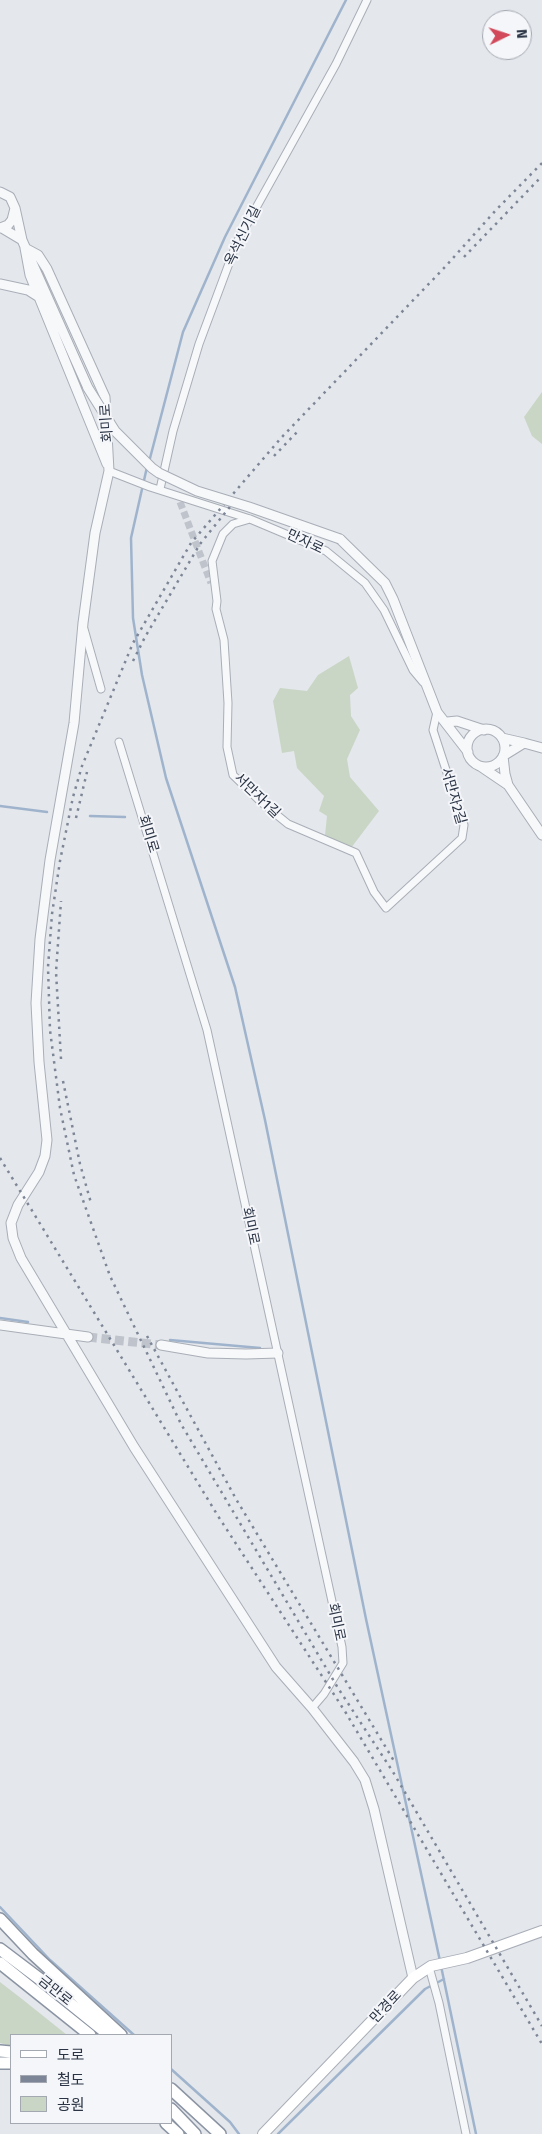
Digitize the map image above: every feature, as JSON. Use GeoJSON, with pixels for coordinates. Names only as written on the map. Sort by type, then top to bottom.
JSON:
{"type":"FeatureCollection","features":[{"type":"Feature","properties":{"kind":"highway"},"geometry":{"type":"LineString","coordinates":[[0,1919],[39,1960],[120,2034]]}},
{"type":"Feature","properties":{"kind":"highway","name":"금만로"},"geometry":{"type":"LineString","coordinates":[[0,1949],[108,2034]]}},
{"type":"Feature","properties":{"kind":"highway","name":"금만로"},"geometry":{"type":"LineString","coordinates":[[0,1963],[89,2034]]}},
{"type":"Feature","properties":{"kind":"highway"},"geometry":{"type":"LineString","coordinates":[[172,2090],[220,2134]]}},
{"type":"Feature","properties":{"kind":"highway"},"geometry":{"type":"LineString","coordinates":[[172,2109],[195,2134]]}},
{"type":"Feature","properties":{"kind":"main road","name":"만경로"},"geometry":{"type":"LineString","coordinates":[[263,2134],[413,1978],[430,1967],[467,1958],[542,1931]]}},
{"type":"Feature","properties":{"kind":"street","name":"옥석신기길"},"geometry":{"type":"LineString","coordinates":[[160,489],[173,431],[199,344],[237,242],[336,64],[367,0]]}},
{"type":"Feature","properties":{"kind":"street"},"geometry":{"type":"LineString","coordinates":[[0,185],[10,197],[15,208],[23,244]]}},
{"type":"Feature","properties":{"kind":"street"},"geometry":{"type":"LineString","coordinates":[[0,192],[10,197]]}},
{"type":"Feature","properties":{"kind":"street"},"geometry":{"type":"LineString","coordinates":[[15,208],[12,220],[1,228],[23,244]]}},
{"type":"Feature","properties":{"kind":"street","name":"만자로"},"geometry":{"type":"LineString","coordinates":[[23,244],[88,388],[115,431],[152,468],[197,491],[340,539],[385,583],[394,599],[437,712],[447,722],[468,752]]}},
{"type":"Feature","properties":{"kind":"street","name":"회미로"},"geometry":{"type":"LineString","coordinates":[[23,244],[30,275],[109,471]]}},
{"type":"Feature","properties":{"kind":"street","name":"회미로"},"geometry":{"type":"LineString","coordinates":[[23,244],[38,255],[47,269],[105,397],[109,471]]}},
{"type":"Feature","properties":{"kind":"street"},"geometry":{"type":"LineString","coordinates":[[0,284],[28,290],[39,297]]}},
{"type":"Feature","properties":{"kind":"street","name":"만자로"},"geometry":{"type":"LineString","coordinates":[[109,471],[250,518],[326,551],[365,583],[384,610],[413,670],[426,686]]}},
{"type":"Feature","properties":{"kind":"street"},"geometry":{"type":"LineString","coordinates":[[109,471],[95,533],[83,623],[74,723],[50,860],[40,939],[36,1003],[39,1062],[47,1140],[45,1156],[38,1172],[18,1205],[12,1223],[13,1238],[20,1258],[134,1447],[276,1667],[312,1708],[354,1762],[365,1780],[374,1810],[413,1978]]}},
{"type":"Feature","properties":{"kind":"street"},"geometry":{"type":"LineString","coordinates":[[174,494],[180,502]]}},
{"type":"Feature","properties":{"kind":"street","name":"서만자1길"},"geometry":{"type":"LineString","coordinates":[[250,518],[233,524],[223,534],[212,560],[217,601],[216,609],[224,640],[228,703],[228,747],[232,775],[288,824],[356,853],[374,892],[386,908]]}},
{"type":"Feature","properties":{"kind":"street","name":"서만자1길"},"geometry":{"type":"LineString","coordinates":[[211,583],[217,601]]}},
{"type":"Feature","properties":{"kind":"street"},"geometry":{"type":"LineString","coordinates":[[83,623],[101,689]]}},
{"type":"Feature","properties":{"kind":"street","name":"서만자2길"},"geometry":{"type":"LineString","coordinates":[[386,908],[462,838],[464,825],[433,730],[437,712]]}},
{"type":"Feature","properties":{"kind":"street"},"geometry":{"type":"LineString","coordinates":[[447,722],[457,721],[496,732],[502,738],[505,747],[503,756],[508,785],[542,835]]}},
{"type":"Feature","properties":{"kind":"street"},"geometry":{"type":"LineString","coordinates":[[484,730],[473,735],[469,740],[468,752],[470,758],[508,785]]}},
{"type":"Feature","properties":{"kind":"street"},"geometry":{"type":"LineString","coordinates":[[502,738],[542,748]]}},
{"type":"Feature","properties":{"kind":"street","name":"회미로"},"geometry":{"type":"LineString","coordinates":[[119,742],[207,1030],[342,1647],[343,1663],[324,1694],[312,1708]]}},
{"type":"Feature","properties":{"kind":"street"},"geometry":{"type":"LineString","coordinates":[[480,766],[492,766],[498,763],[503,756],[524,743]]}},
{"type":"Feature","properties":{"kind":"street"},"geometry":{"type":"LineString","coordinates":[[0,1325],[88,1337]]}},
{"type":"Feature","properties":{"kind":"street"},"geometry":{"type":"LineString","coordinates":[[161,1345],[208,1352],[278,1353]]}},
{"type":"Feature","properties":{"kind":"street"},"geometry":{"type":"LineString","coordinates":[[430,1967],[466,2134]]}},
{"type":"Feature","properties":{"kind":"green space"},"geometry":{"type":"Polygon","coordinates":[[[542,392],[542,444],[532,436],[524,417],[542,392]]]}},
{"type":"Feature","properties":{"kind":"green space"},"geometry":{"type":"Polygon","coordinates":[[[349,656],[358,688],[350,695],[351,716],[360,730],[347,759],[350,777],[379,811],[351,848],[325,835],[327,816],[319,811],[324,796],[297,768],[294,751],[282,753],[273,701],[280,688],[307,691],[318,675],[349,656]]]}},
{"type":"Feature","properties":{"kind":"green space"},"geometry":{"type":"Polygon","coordinates":[[[0,1982],[66,2034],[10,2034],[10,2046],[0,2043],[0,1982]]]}},
{"type":"Feature","properties":{"kind":"waterway"},"geometry":{"type":"LineString","coordinates":[[149,462],[183,332],[225,237],[346,0]]}},
{"type":"Feature","properties":{"kind":"waterway"},"geometry":{"type":"LineString","coordinates":[[147,467],[131,538],[133,618],[142,675],[166,778],[235,987],[265,1120],[366,1619],[440,1961]]}},
{"type":"Feature","properties":{"kind":"waterway"},"geometry":{"type":"LineString","coordinates":[[0,806],[47,812]]}},
{"type":"Feature","properties":{"kind":"waterway"},"geometry":{"type":"LineString","coordinates":[[90,816],[125,817]]}},
{"type":"Feature","properties":{"kind":"waterway"},"geometry":{"type":"LineString","coordinates":[[0,1318],[28,1322]]}},
{"type":"Feature","properties":{"kind":"waterway"},"geometry":{"type":"LineString","coordinates":[[170,1340],[260,1348]]}},
{"type":"Feature","properties":{"kind":"waterway"},"geometry":{"type":"LineString","coordinates":[[0,1907],[50,1960],[133,2034]]}},
{"type":"Feature","properties":{"kind":"waterway"},"geometry":{"type":"LineString","coordinates":[[441,1966],[476,2134]]}},
{"type":"Feature","properties":{"kind":"waterway"},"geometry":{"type":"LineString","coordinates":[[278,2134],[425,1989],[444,1979]]}},
{"type":"Feature","properties":{"kind":"waterway"},"geometry":{"type":"LineString","coordinates":[[172,2070],[230,2122],[239,2134]]}},
{"type":"Feature","properties":{"kind":"tunnel"},"geometry":{"type":"LineString","coordinates":[[180,502],[211,583]]}},
{"type":"Feature","properties":{"kind":"tunnel"},"geometry":{"type":"LineString","coordinates":[[88,1337],[161,1345]]}},
{"type":"Feature","properties":{"kind":"railway"},"geometry":{"type":"LineString","coordinates":[[542,163],[281,438],[191,543],[133,643],[82,766],[73,797],[60,861],[52,914],[48,967],[50,1030],[60,1108],[74,1175],[110,1276],[181,1424],[338,1688],[393,1772],[542,2026]]}},
{"type":"Feature","properties":{"kind":"railway"},"geometry":{"type":"LineString","coordinates":[[464,257],[542,176]]}},
{"type":"Feature","properties":{"kind":"railway"},"geometry":{"type":"LineString","coordinates":[[274,456],[300,429]]}},
{"type":"Feature","properties":{"kind":"railway"},"geometry":{"type":"LineString","coordinates":[[133,661],[145,637],[200,544],[233,503]]}},
{"type":"Feature","properties":{"kind":"railway"},"geometry":{"type":"LineString","coordinates":[[76,818],[87,772]]}},
{"type":"Feature","properties":{"kind":"railway"},"geometry":{"type":"LineString","coordinates":[[61,901],[56,972],[61,1059]]}},
{"type":"Feature","properties":{"kind":"railway"},"geometry":{"type":"LineString","coordinates":[[63,1081],[80,1164],[91,1203]]}},
{"type":"Feature","properties":{"kind":"railway"},"geometry":{"type":"LineString","coordinates":[[0,1158],[218,1516],[346,1713],[542,2044]]}},
{"type":"Feature","properties":{"kind":"railway"},"geometry":{"type":"LineString","coordinates":[[147,1336],[236,1499],[394,1761]]}}]}
